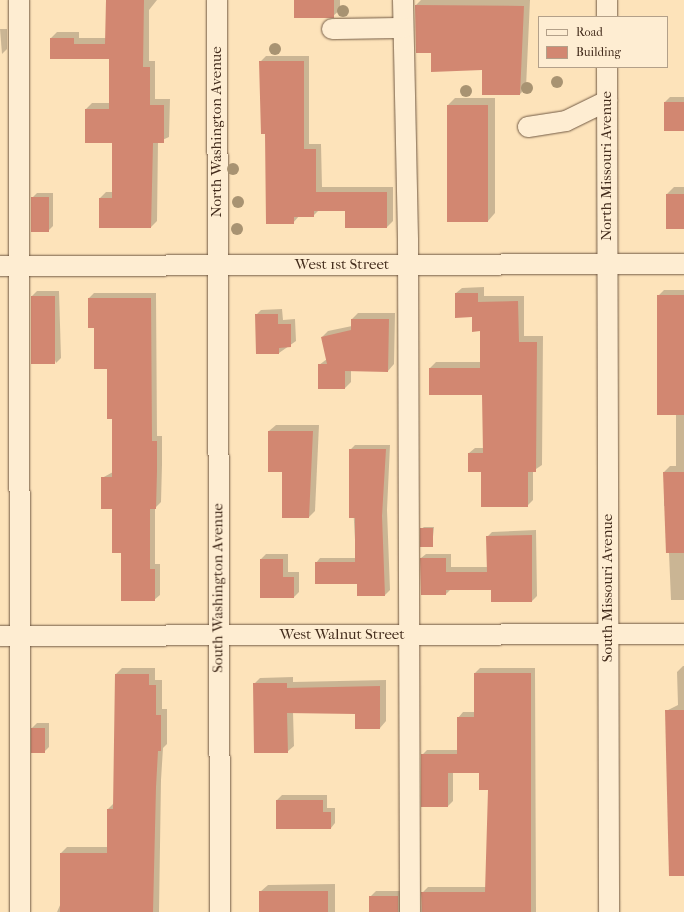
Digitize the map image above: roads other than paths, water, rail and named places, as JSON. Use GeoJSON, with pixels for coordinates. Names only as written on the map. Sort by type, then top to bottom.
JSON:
{"type":"FeatureCollection","features":[{"type":"Feature","properties":{"kind":"street"},"geometry":{"type":"LineString","coordinates":[[19,0],[10,266],[10,636],[20,912]]}},
{"type":"Feature","properties":{"kind":"street","name":"North Washington Avenue"},"geometry":{"type":"LineString","coordinates":[[217,0],[218,265]]}},
{"type":"Feature","properties":{"kind":"street"},"geometry":{"type":"LineString","coordinates":[[403,0],[408,265],[410,912]]}},
{"type":"Feature","properties":{"kind":"street"},"geometry":{"type":"LineString","coordinates":[[607,0],[607,16]]}},
{"type":"Feature","properties":{"kind":"street"},"geometry":{"type":"LineString","coordinates":[[332,29],[404,28]]}},
{"type":"Feature","properties":{"kind":"street","name":"North Missouri Avenue"},"geometry":{"type":"LineString","coordinates":[[607,68],[608,264]]}},
{"type":"Feature","properties":{"kind":"street"},"geometry":{"type":"LineString","coordinates":[[528,127],[566,121],[607,101]]}},
{"type":"Feature","properties":{"kind":"street","name":"South Missouri Avenue"},"geometry":{"type":"LineString","coordinates":[[608,264],[609,912]]}},
{"type":"Feature","properties":{"kind":"street","name":"West 1st Street"},"geometry":{"type":"LineString","coordinates":[[10,266],[684,264]]}},
{"type":"Feature","properties":{"kind":"street","name":"South Washington Avenue"},"geometry":{"type":"LineString","coordinates":[[218,265],[220,912]]}},
{"type":"Feature","properties":{"kind":"street","name":"West Walnut Street"},"geometry":{"type":"LineString","coordinates":[[10,636],[684,634]]}}]}
